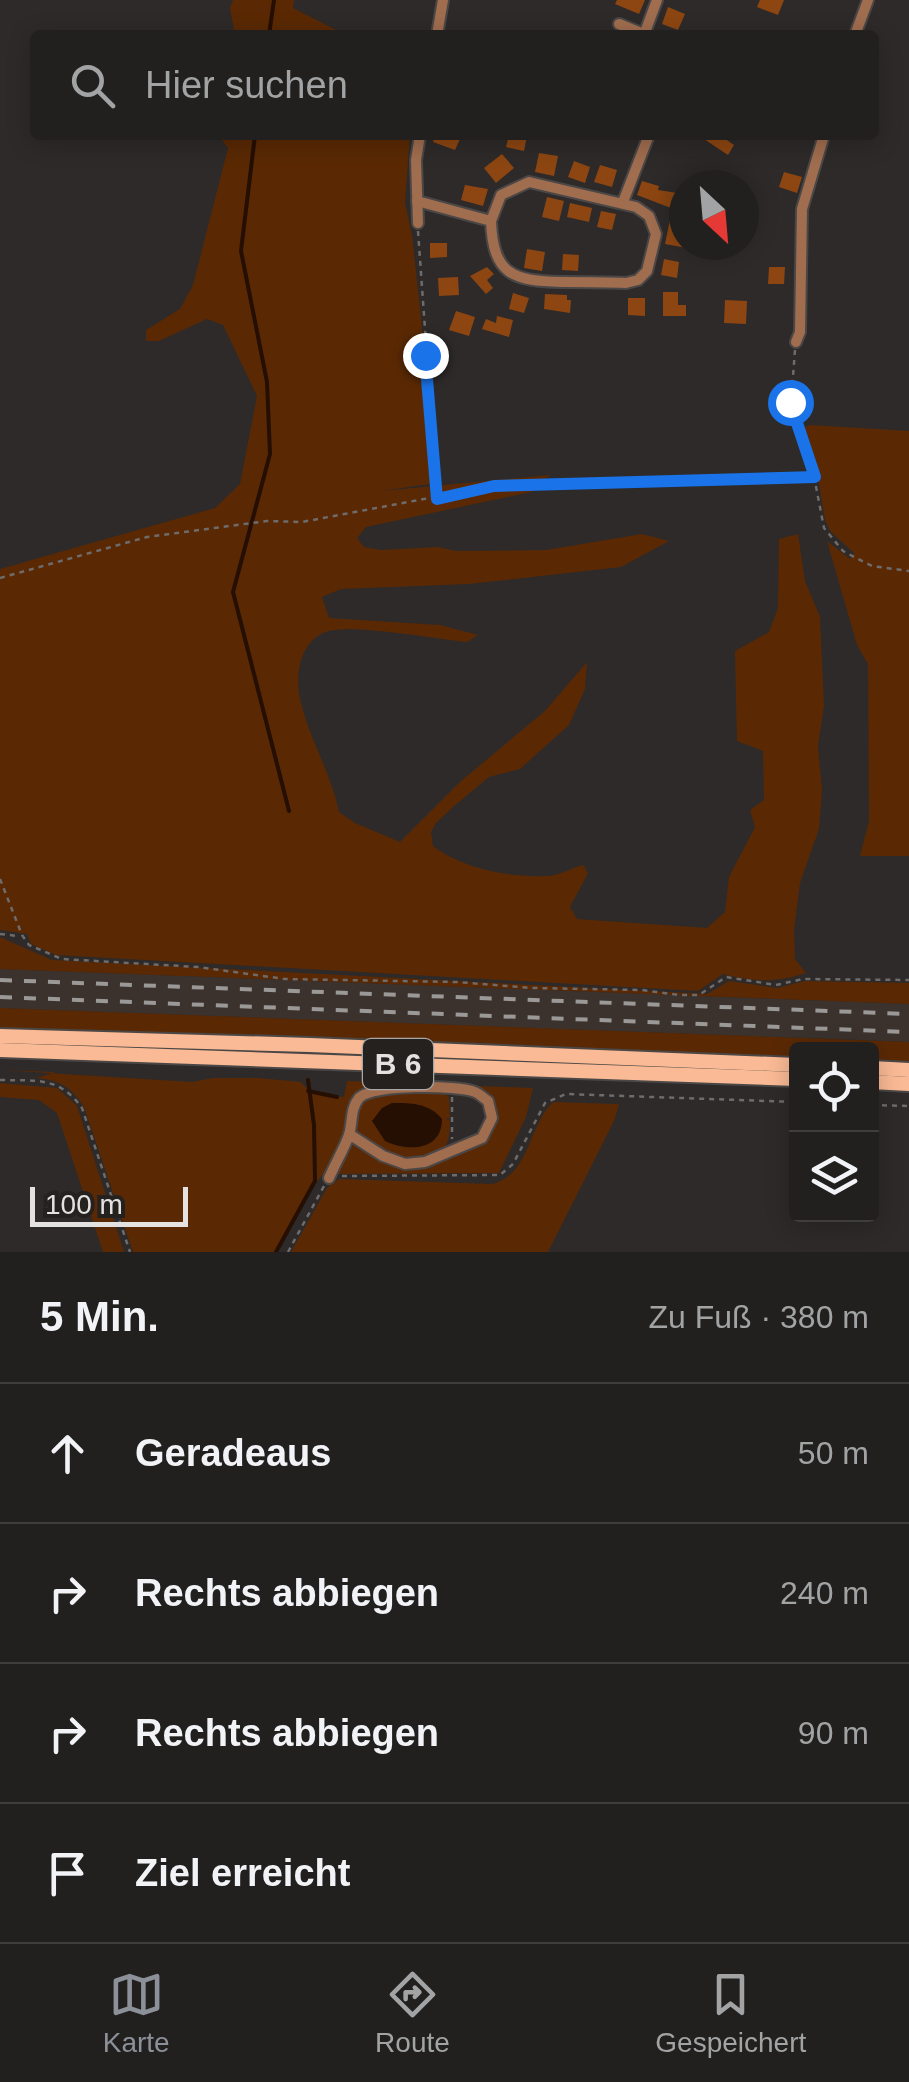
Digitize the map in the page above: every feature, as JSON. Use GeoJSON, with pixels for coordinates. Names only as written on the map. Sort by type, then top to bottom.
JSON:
{"type":"FeatureCollection","features":[{"type":"Feature","properties":{"kind":"main road","name":"B 6"},"geometry":{"type":"LineString","coordinates":[[0,1036],[789,1065]]}},
{"type":"Feature","properties":{"kind":"main road","name":"B 6"},"geometry":{"type":"LineString","coordinates":[[0,1050],[789,1079]]}},
{"type":"Feature","properties":{"kind":"main road"},"geometry":{"type":"LineString","coordinates":[[879,1068],[909,1070]]}},
{"type":"Feature","properties":{"kind":"main road"},"geometry":{"type":"LineString","coordinates":[[879,1082],[909,1084]]}},
{"type":"Feature","properties":{"kind":"street"},"geometry":{"type":"LineString","coordinates":[[438,30],[443,0]]}},
{"type":"Feature","properties":{"kind":"street"},"geometry":{"type":"LineString","coordinates":[[647,30],[658,0]]}},
{"type":"Feature","properties":{"kind":"street"},"geometry":{"type":"LineString","coordinates":[[856,30],[868,0]]}},
{"type":"Feature","properties":{"kind":"street"},"geometry":{"type":"LineString","coordinates":[[619,24],[633,30]]}},
{"type":"Feature","properties":{"kind":"street"},"geometry":{"type":"LineString","coordinates":[[418,223],[419,140]]}},
{"type":"Feature","properties":{"kind":"street"},"geometry":{"type":"LineString","coordinates":[[622,202],[647,140]]}},
{"type":"Feature","properties":{"kind":"street"},"geometry":{"type":"LineString","coordinates":[[796,342],[800,332],[802,209],[823,140]]}},
{"type":"Feature","properties":{"kind":"street"},"geometry":{"type":"LineString","coordinates":[[528,182],[622,202],[649,216],[656,234],[648,271],[638,280],[530,281],[512,276],[496,258],[491,222],[501,195],[528,182]]}},
{"type":"Feature","properties":{"kind":"street"},"geometry":{"type":"LineString","coordinates":[[417,201],[491,222]]}},
{"type":"Feature","properties":{"kind":"street"},"geometry":{"type":"LineString","coordinates":[[329,1178],[349,1134],[351,1115],[358,1099],[367,1091],[474,1091],[488,1101],[492,1118],[482,1138],[425,1162],[405,1164],[383,1156],[349,1134]]}},
{"type":"Feature","properties":{"kind":"path"},"geometry":{"type":"LineString","coordinates":[[418,223],[437,499]]}},
{"type":"Feature","properties":{"kind":"path"},"geometry":{"type":"LineString","coordinates":[[796,342],[790,402],[830,539],[843,551],[872,566],[909,571]]}},
{"type":"Feature","properties":{"kind":"path"},"geometry":{"type":"LineString","coordinates":[[0,578],[147,537],[267,522],[302,522],[494,486],[815,477]]}},
{"type":"Feature","properties":{"kind":"path"},"geometry":{"type":"LineString","coordinates":[[0,878],[29,946],[62,959],[198,967],[286,978],[642,990],[678,995],[699,994],[726,977],[776,985],[804,978],[909,980]]}},
{"type":"Feature","properties":{"kind":"path"},"geometry":{"type":"LineString","coordinates":[[0,934],[22,935]]}},
{"type":"Feature","properties":{"kind":"path"},"geometry":{"type":"LineString","coordinates":[[0,1080],[44,1082],[59,1085],[72,1094],[82,1108],[130,1252]]}},
{"type":"Feature","properties":{"kind":"path"},"geometry":{"type":"LineString","coordinates":[[448,1152],[452,1142],[452,1090]]}},
{"type":"Feature","properties":{"kind":"path"},"geometry":{"type":"LineString","coordinates":[[288,1252],[329,1178],[500,1176],[513,1164],[545,1103],[566,1094],[789,1102]]}},
{"type":"Feature","properties":{"kind":"path"},"geometry":{"type":"LineString","coordinates":[[879,1105],[909,1106]]}},
{"type":"Feature","properties":{"kind":"shaded area"},"geometry":{"type":"Polygon","coordinates":[[[233,0],[294,0],[293,8],[336,30],[234,30],[230,8],[233,0]]]}},
{"type":"Feature","properties":{"kind":"shaded area"},"geometry":{"type":"Polygon","coordinates":[[[222,140],[410,140],[405,203],[412,235],[436,483],[381,491],[550,475],[531,492],[366,527],[357,538],[364,547],[546,550],[642,534],[669,541],[621,567],[469,584],[341,589],[322,597],[329,618],[440,625],[478,635],[467,642],[341,629],[319,635],[311,642],[301,660],[299,693],[339,812],[400,842],[461,781],[545,711],[587,662],[585,689],[569,725],[520,769],[489,777],[454,806],[431,832],[433,846],[472,866],[518,875],[551,876],[583,865],[588,873],[570,907],[577,919],[707,928],[725,912],[729,877],[755,827],[750,810],[764,800],[763,751],[737,741],[735,651],[769,632],[778,608],[779,539],[798,534],[805,581],[820,617],[824,706],[818,746],[822,790],[819,829],[800,883],[794,930],[795,959],[806,973],[765,980],[723,974],[698,991],[56,955],[31,944],[27,934],[0,930],[0,569],[215,508],[240,484],[257,396],[223,325],[207,319],[159,341],[146,341],[146,330],[180,309],[193,285],[228,148],[222,140]]]}},
{"type":"Feature","properties":{"kind":"shaded area"},"geometry":{"type":"Polygon","coordinates":[[[810,425],[909,431],[909,856],[860,856],[869,821],[868,664],[857,645],[827,541],[850,559],[854,553],[831,532],[825,520],[817,471],[802,428],[810,425]]]}},
{"type":"Feature","properties":{"kind":"shaded area"},"geometry":{"type":"Polygon","coordinates":[[[0,937],[52,960],[707,994],[729,981],[777,988],[805,981],[909,983],[909,1004],[0,969],[0,937]]]}},
{"type":"Feature","properties":{"kind":"shaded area"},"geometry":{"type":"Polygon","coordinates":[[[0,969],[909,1004],[909,1042],[0,1008],[0,969]]]}},
{"type":"Feature","properties":{"kind":"shaded area"},"geometry":{"type":"Polygon","coordinates":[[[0,1008],[909,1042],[909,1063],[879,1062],[879,1042],[789,1042],[789,1059],[0,1030],[0,1008]]]}},
{"type":"Feature","properties":{"kind":"shaded area"},"geometry":{"type":"Polygon","coordinates":[[[52,1073],[192,1082],[257,1078],[301,1082],[315,1092],[344,1097],[347,1081],[533,1088],[526,1117],[499,1173],[334,1174],[349,1138],[405,1166],[472,1144],[492,1129],[495,1121],[481,1093],[380,1086],[359,1093],[330,1167],[274,1252],[133,1252],[84,1107],[64,1086],[36,1078],[52,1073]]]}},
{"type":"Feature","properties":{"kind":"shaded area"},"geometry":{"type":"Polygon","coordinates":[[[0,1083],[57,1088],[77,1106],[124,1252],[103,1252],[57,1113],[39,1100],[0,1097],[0,1083]]]}},
{"type":"Feature","properties":{"kind":"shaded area"},"geometry":{"type":"Polygon","coordinates":[[[442,1092],[449,1097],[450,1118],[446,1119],[450,1121],[447,1142],[440,1152],[405,1162],[353,1133],[359,1104],[374,1093],[442,1092]]]}},
{"type":"Feature","properties":{"kind":"shaded area"},"geometry":{"type":"Polygon","coordinates":[[[553,1102],[619,1104],[548,1252],[291,1252],[327,1188],[339,1179],[492,1184],[505,1179],[521,1160],[553,1102]]]}},
{"type":"Feature","properties":{"kind":"shaded area"},"geometry":{"type":"Polygon","coordinates":[[[392,1103],[419,1105],[437,1114],[442,1119],[436,1137],[430,1143],[413,1147],[385,1141],[372,1121],[392,1103]]]}},
{"type":"Feature","properties":{"kind":"building"},"geometry":{"type":"Polygon","coordinates":[[[617,0],[645,0],[639,14],[615,4],[617,0]]]}},
{"type":"Feature","properties":{"kind":"building"},"geometry":{"type":"Polygon","coordinates":[[[760,0],[784,0],[778,15],[757,7],[760,0]]]}},
{"type":"Feature","properties":{"kind":"building"},"geometry":{"type":"Polygon","coordinates":[[[668,7],[685,14],[678,30],[662,24],[668,7]]]}},
{"type":"Feature","properties":{"kind":"building"},"geometry":{"type":"Polygon","coordinates":[[[434,140],[460,140],[455,150],[434,140]]]}},
{"type":"Feature","properties":{"kind":"building"},"geometry":{"type":"Polygon","coordinates":[[[508,140],[526,140],[524,151],[506,147],[508,140]]]}},
{"type":"Feature","properties":{"kind":"building"},"geometry":{"type":"Polygon","coordinates":[[[706,140],[727,140],[734,145],[728,155],[706,140]]]}},
{"type":"Feature","properties":{"kind":"building"},"geometry":{"type":"Polygon","coordinates":[[[539,153],[558,156],[554,176],[535,172],[539,153]]]}},
{"type":"Feature","properties":{"kind":"building"},"geometry":{"type":"Polygon","coordinates":[[[502,154],[514,168],[496,183],[484,168],[502,154]]]}},
{"type":"Feature","properties":{"kind":"building"},"geometry":{"type":"Polygon","coordinates":[[[574,161],[590,167],[585,183],[568,177],[574,161]]]}},
{"type":"Feature","properties":{"kind":"building"},"geometry":{"type":"Polygon","coordinates":[[[600,165],[617,170],[612,187],[594,182],[600,165]]]}},
{"type":"Feature","properties":{"kind":"building"},"geometry":{"type":"Polygon","coordinates":[[[784,172],[802,177],[797,193],[779,187],[784,172]]]}},
{"type":"Feature","properties":{"kind":"building"},"geometry":{"type":"Polygon","coordinates":[[[642,181],[659,186],[658,190],[669,192],[669,207],[637,195],[642,181]]]}},
{"type":"Feature","properties":{"kind":"building"},"geometry":{"type":"Polygon","coordinates":[[[465,185],[488,189],[483,206],[461,200],[465,185]]]}},
{"type":"Feature","properties":{"kind":"building"},"geometry":{"type":"Polygon","coordinates":[[[547,197],[564,201],[559,221],[542,217],[547,197]]]}},
{"type":"Feature","properties":{"kind":"building"},"geometry":{"type":"Polygon","coordinates":[[[570,203],[592,208],[589,222],[567,217],[570,203]]]}},
{"type":"Feature","properties":{"kind":"building"},"geometry":{"type":"Polygon","coordinates":[[[601,211],[616,214],[612,230],[597,227],[601,211]]]}},
{"type":"Feature","properties":{"kind":"building"},"geometry":{"type":"Polygon","coordinates":[[[430,243],[447,243],[447,257],[430,258],[430,243]]]}},
{"type":"Feature","properties":{"kind":"building"},"geometry":{"type":"Polygon","coordinates":[[[527,249],[545,252],[542,271],[524,268],[527,249]]]}},
{"type":"Feature","properties":{"kind":"building"},"geometry":{"type":"Polygon","coordinates":[[[563,254],[579,255],[578,271],[562,270],[563,254]]]}},
{"type":"Feature","properties":{"kind":"building"},"geometry":{"type":"Polygon","coordinates":[[[664,259],[679,262],[677,278],[661,275],[664,259]]]}},
{"type":"Feature","properties":{"kind":"building"},"geometry":{"type":"Polygon","coordinates":[[[487,267],[494,274],[487,280],[493,288],[486,294],[470,276],[487,267]]]}},
{"type":"Feature","properties":{"kind":"building"},"geometry":{"type":"Polygon","coordinates":[[[769,267],[785,267],[784,284],[768,284],[769,267]]]}},
{"type":"Feature","properties":{"kind":"building"},"geometry":{"type":"Polygon","coordinates":[[[458,277],[459,295],[439,296],[438,278],[458,277]]]}},
{"type":"Feature","properties":{"kind":"building"},"geometry":{"type":"Polygon","coordinates":[[[663,292],[678,292],[678,305],[686,305],[686,316],[663,316],[663,292]]]}},
{"type":"Feature","properties":{"kind":"building"},"geometry":{"type":"Polygon","coordinates":[[[513,293],[529,298],[524,313],[509,309],[513,293]]]}},
{"type":"Feature","properties":{"kind":"building"},"geometry":{"type":"Polygon","coordinates":[[[545,294],[567,295],[567,300],[571,300],[570,313],[544,309],[545,294]]]}},
{"type":"Feature","properties":{"kind":"building"},"geometry":{"type":"Polygon","coordinates":[[[628,298],[645,298],[645,316],[628,315],[628,298]]]}},
{"type":"Feature","properties":{"kind":"building"},"geometry":{"type":"Polygon","coordinates":[[[725,300],[747,301],[746,324],[724,323],[725,300]]]}},
{"type":"Feature","properties":{"kind":"building"},"geometry":{"type":"Polygon","coordinates":[[[456,311],[475,317],[469,336],[449,330],[456,311]]]}},
{"type":"Feature","properties":{"kind":"building"},"geometry":{"type":"Polygon","coordinates":[[[497,316],[513,320],[509,337],[482,329],[486,319],[496,323],[497,316]]]}},
{"type":"Feature","properties":{"kind":"waterway"},"geometry":{"type":"LineString","coordinates":[[270,30],[274,0]]}},
{"type":"Feature","properties":{"kind":"waterway"},"geometry":{"type":"LineString","coordinates":[[254,140],[241,251],[267,382],[270,454],[233,592],[289,811]]}},
{"type":"Feature","properties":{"kind":"waterway"},"geometry":{"type":"LineString","coordinates":[[276,1252],[315,1181],[308,1080]]}},
{"type":"Feature","properties":{"kind":"waterway"},"geometry":{"type":"LineString","coordinates":[[308,1091],[337,1097]]}},
{"type":"Feature","properties":{"kind":"railway"},"geometry":{"type":"LineString","coordinates":[[0,980],[909,1014]]}},
{"type":"Feature","properties":{"kind":"railway"},"geometry":{"type":"LineString","coordinates":[[0,997],[909,1032]]}},
{"type":"Feature","properties":{"kind":"route"},"geometry":{"type":"LineString","coordinates":[[425,355],[437,499],[494,486],[815,477],[790,402]]}}]}
